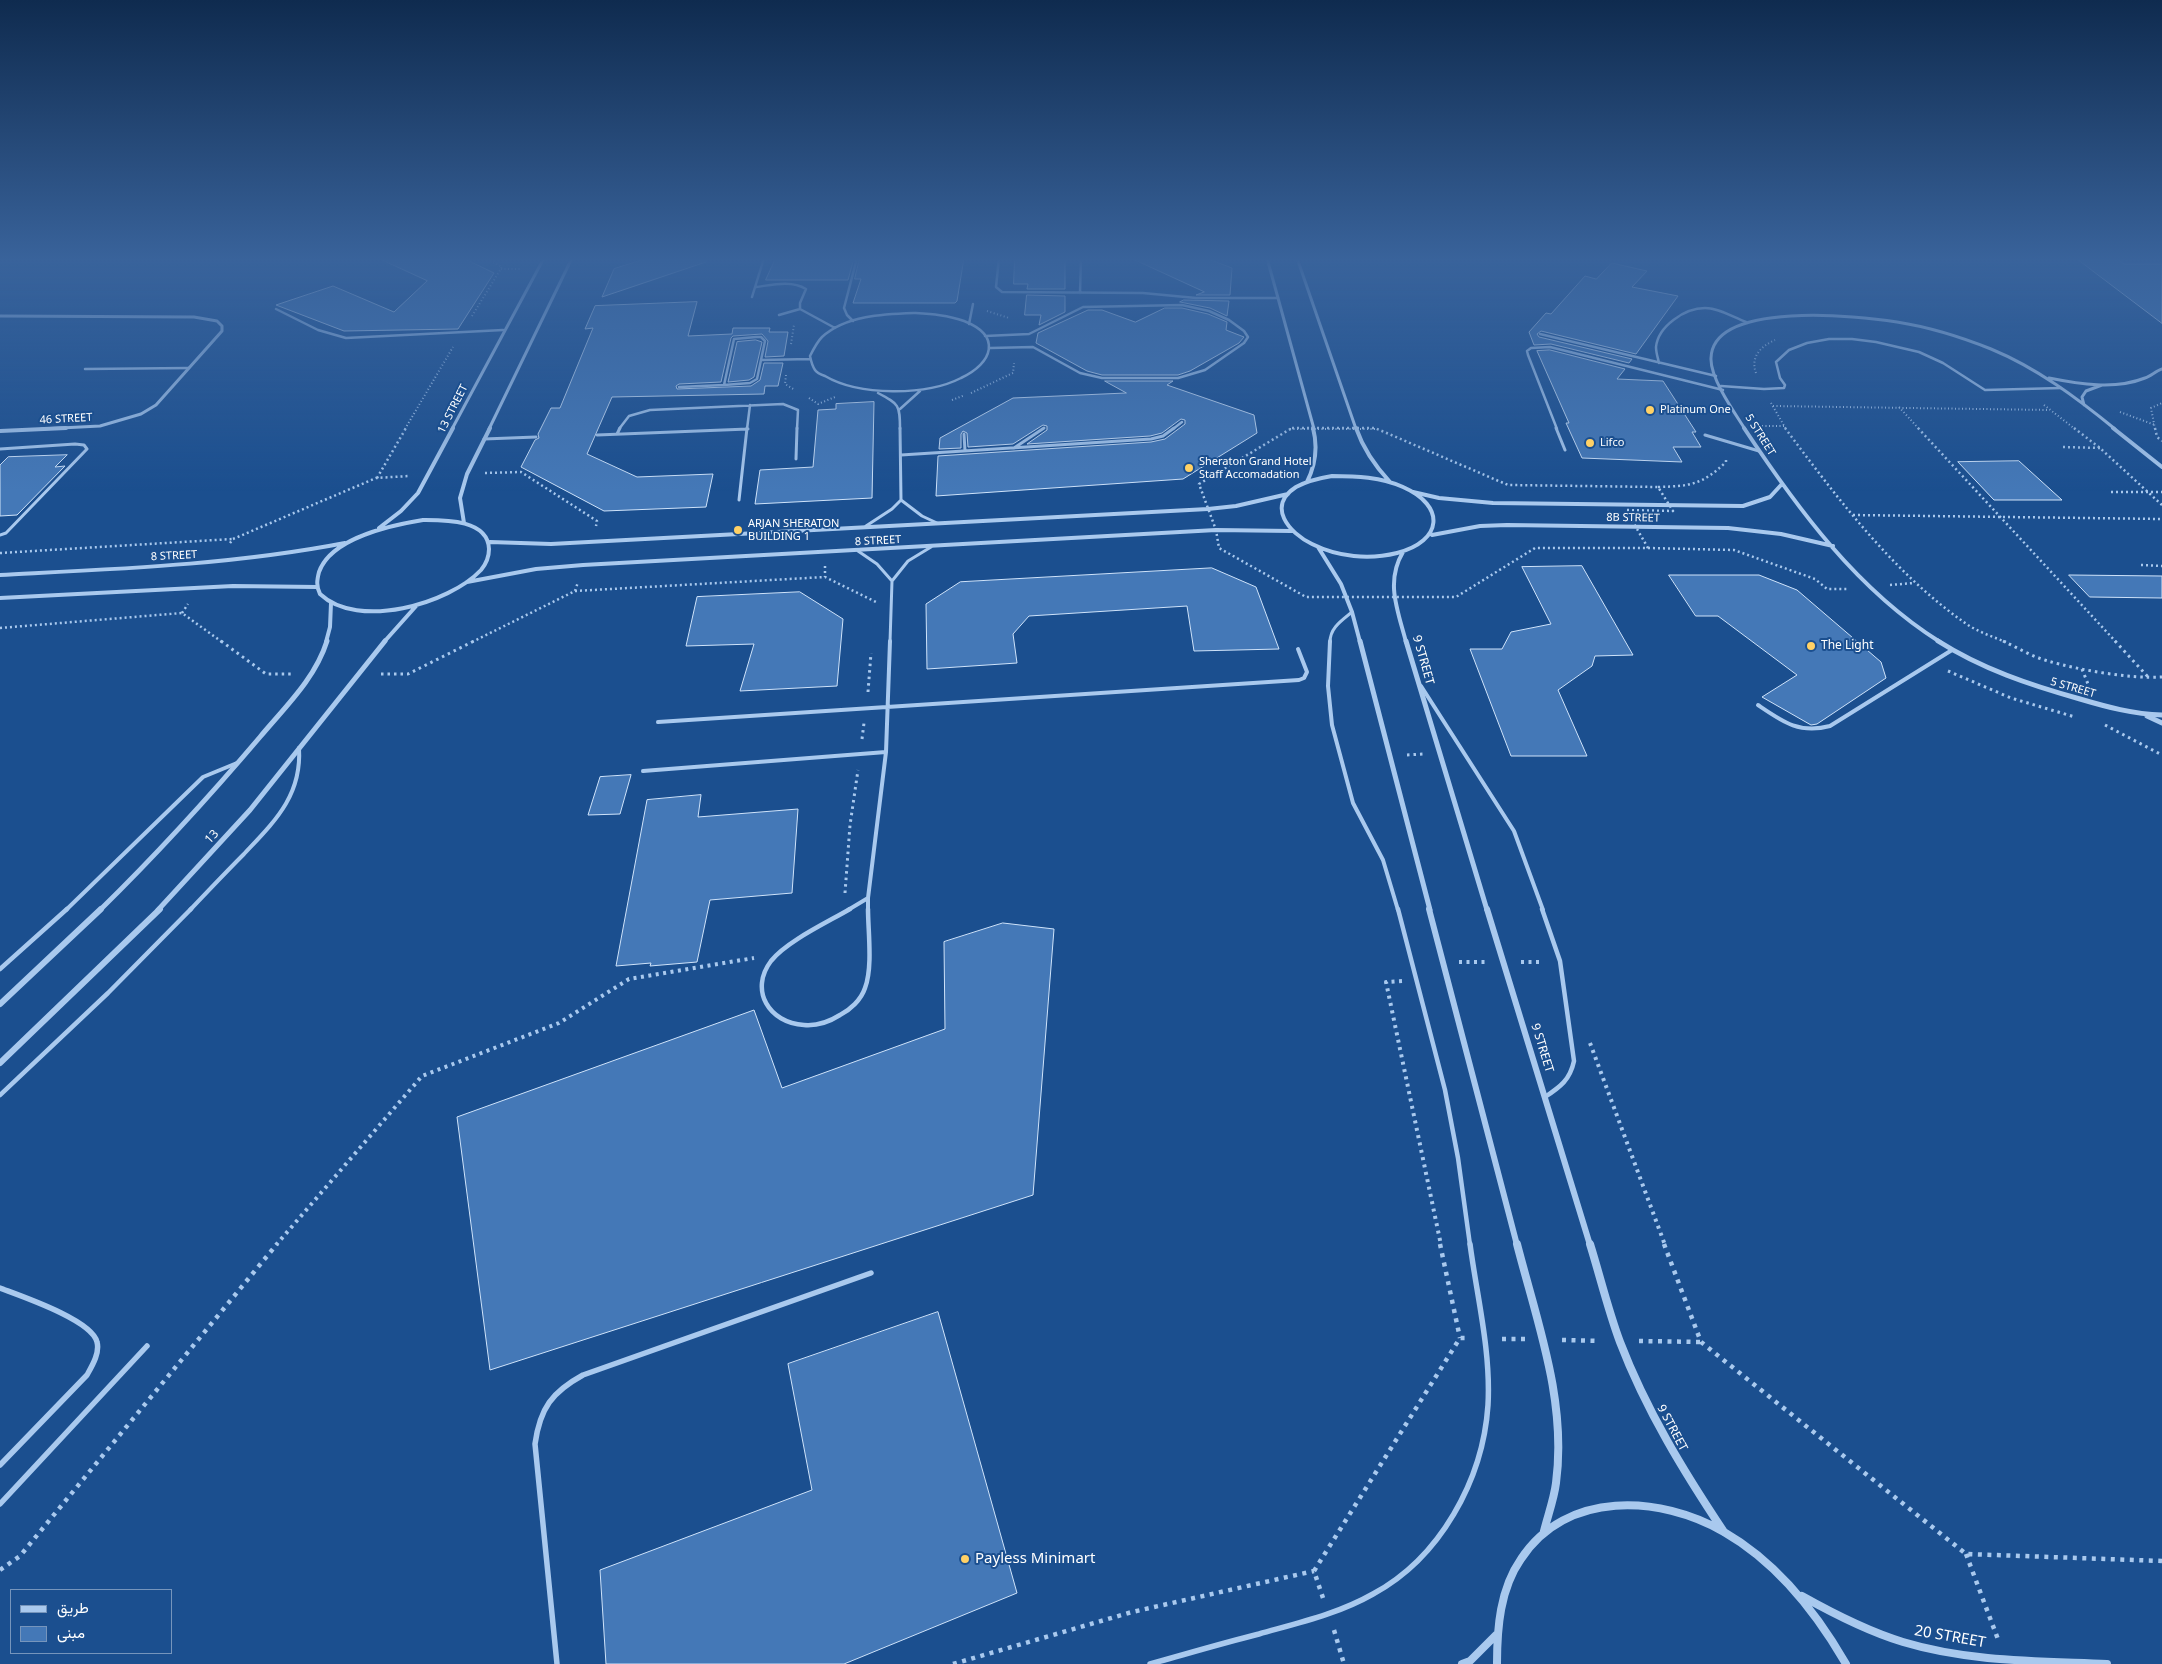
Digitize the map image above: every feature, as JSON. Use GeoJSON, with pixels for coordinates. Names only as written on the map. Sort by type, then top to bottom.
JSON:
{"type":"FeatureCollection","features":[{"type":"Feature","properties":{"kind":"street","name":"46 STREET"},"geometry":{"type":"LineString","coordinates":[[0,431],[100,426],[132,417],[156,405],[219,336]]}},
{"type":"Feature","properties":{"kind":"street","name":"13 STREET"},"geometry":{"type":"LineString","coordinates":[[377,530],[401,511],[418,493],[501,336]]}},
{"type":"Feature","properties":{"kind":"street"},"geometry":{"type":"LineString","coordinates":[[464,523],[460,498],[466,474],[534,336]]}},
{"type":"Feature","properties":{"kind":"street"},"geometry":{"type":"LineString","coordinates":[[1288,336],[1316,438],[1317,453],[1314,468],[1307,482]]}},
{"type":"Feature","properties":{"kind":"street"},"geometry":{"type":"LineString","coordinates":[[1324,336],[1360,440],[1378,469],[1390,482]]}},
{"type":"Feature","properties":{"kind":"street","name":"5 STREET"},"geometry":{"type":"LineString","coordinates":[[1724,336],[1716,343],[1711,358],[1716,376],[1759,451],[1782,485],[1833,546],[1871,586],[1908,620],[1952,650],[2000,673],[2055,693],[2145,715],[2162,715]]}},
{"type":"Feature","properties":{"kind":"street","name":"5 STREET"},"geometry":{"type":"LineString","coordinates":[[1953,336],[2021,363],[2046,378],[2085,405],[2162,467]]}},
{"type":"Feature","properties":{"kind":"street"},"geometry":{"type":"LineString","coordinates":[[2046,378],[2087,384],[2107,384],[2146,378],[2162,369]]}},
{"type":"Feature","properties":{"kind":"street"},"geometry":{"type":"LineString","coordinates":[[2085,405],[2082,397],[2086,391],[2107,384]]}},
{"type":"Feature","properties":{"kind":"street","name":"8 STREET"},"geometry":{"type":"LineString","coordinates":[[490,542],[543,544],[1208,509],[1236,506],[1288,494],[1307,482],[1332,476],[1362,476],[1390,482],[1413,492]]}},
{"type":"Feature","properties":{"kind":"street","name":"8B STREET"},"geometry":{"type":"LineString","coordinates":[[1413,492],[1439,498],[1493,503],[1743,506],[1762,502],[1776,494],[1782,485]]}},
{"type":"Feature","properties":{"kind":"street"},"geometry":{"type":"LineString","coordinates":[[1288,494],[1282,505],[1282,512],[1283,518],[1291,530],[1318,547],[1336,553],[1382,556],[1403,552],[1421,545],[1432,535],[1436,520],[1429,505],[1413,492]]}},
{"type":"Feature","properties":{"kind":"street"},"geometry":{"type":"LineString","coordinates":[[423,520],[445,520],[464,523],[481,531],[490,542],[489,555],[482,569],[467,582],[444,595],[417,605],[392,610],[369,611],[348,609],[331,603],[322,596],[316,587],[318,572],[329,557],[348,543],[377,530],[400,523],[423,520]]}},
{"type":"Feature","properties":{"kind":"street","name":"8B STREET"},"geometry":{"type":"LineString","coordinates":[[1432,535],[1480,526],[1507,525],[1728,528],[1762,530],[1798,536],[1833,546]]}},
{"type":"Feature","properties":{"kind":"street","name":"8 STREET"},"geometry":{"type":"LineString","coordinates":[[467,582],[536,569],[583,565],[1224,530],[1291,530]]}},
{"type":"Feature","properties":{"kind":"street","name":"8 STREET"},"geometry":{"type":"LineString","coordinates":[[0,575],[217,562],[303,552],[348,543]]}},
{"type":"Feature","properties":{"kind":"street"},"geometry":{"type":"LineString","coordinates":[[1318,547],[1341,584],[1352,612],[1554,1386],[1559,1435],[1556,1484],[1544,1531]]}},
{"type":"Feature","properties":{"kind":"street","name":"9 STREET"},"geometry":{"type":"LineString","coordinates":[[1403,552],[1394,569],[1392,587],[1417,681],[1620,1341],[1638,1386],[1661,1433],[1690,1482],[1724,1532]]}},
{"type":"Feature","properties":{"kind":"street"},"geometry":{"type":"LineString","coordinates":[[0,598],[233,586],[316,587]]}},
{"type":"Feature","properties":{"kind":"street"},"geometry":{"type":"LineString","coordinates":[[0,1004],[78,934],[172,838],[239,762],[312,674],[323,652],[331,626],[331,603]]}},
{"type":"Feature","properties":{"kind":"street","name":"13"},"geometry":{"type":"LineString","coordinates":[[0,1063],[124,945],[226,838],[358,674],[417,605]]}},
{"type":"Feature","properties":{"kind":"street"},"geometry":{"type":"LineString","coordinates":[[2145,715],[2162,723]]}},
{"type":"Feature","properties":{"kind":"street"},"geometry":{"type":"LineString","coordinates":[[1497,1664],[1496,1635],[1505,1593],[1521,1558],[1544,1531],[1574,1513],[1608,1504],[1645,1504],[1685,1514],[1724,1532],[1762,1559],[1799,1594],[1829,1634],[1846,1664]]}},
{"type":"Feature","properties":{"kind":"street","name":"20 STREET"},"geometry":{"type":"LineString","coordinates":[[1799,1594],[1849,1622],[1903,1642],[1955,1654],[2006,1660],[2107,1664]]}},
{"type":"Feature","properties":{"kind":"street"},"geometry":{"type":"LineString","coordinates":[[1462,1664],[1470,1661],[1496,1635]]}},
{"type":"Feature","properties":{"kind":"lane"},"geometry":{"type":"LineString","coordinates":[[328,336],[346,338],[400,336]]}},
{"type":"Feature","properties":{"kind":"lane"},"geometry":{"type":"LineString","coordinates":[[825,336],[815,343],[811,351],[810,359],[813,367],[832,381],[856,389],[873,391],[922,390],[964,377],[979,368],[988,358],[990,348],[985,336],[993,336]]}},
{"type":"Feature","properties":{"kind":"lane"},"geometry":{"type":"LineString","coordinates":[[990,348],[1033,347],[1080,374],[1090,377],[1178,378],[1205,370],[1244,343],[1248,336]]}},
{"type":"Feature","properties":{"kind":"lane"},"geometry":{"type":"LineString","coordinates":[[1547,336],[1716,376]]}},
{"type":"Feature","properties":{"kind":"lane"},"geometry":{"type":"LineString","coordinates":[[1659,363],[1656,347],[1661,336]]}},
{"type":"Feature","properties":{"kind":"lane"},"geometry":{"type":"LineString","coordinates":[[679,387],[724,385],[755,381],[758,377],[764,339],[756,337],[734,339],[724,385]]}},
{"type":"Feature","properties":{"kind":"lane"},"geometry":{"type":"LineString","coordinates":[[1565,450],[1528,355],[1527,351],[1532,348],[1550,347],[1722,388],[1764,389],[1784,388],[1785,385],[1780,378],[1776,362],[1781,354],[1808,341],[1833,339],[1888,344],[1914,352],[1935,359],[1976,386],[1986,390],[2061,388]]}},
{"type":"Feature","properties":{"kind":"lane"},"geometry":{"type":"LineString","coordinates":[[761,360],[810,359]]}},
{"type":"Feature","properties":{"kind":"lane"},"geometry":{"type":"LineString","coordinates":[[85,369],[189,368]]}},
{"type":"Feature","properties":{"kind":"lane"},"geometry":{"type":"LineString","coordinates":[[900,409],[912,396],[922,390]]}},
{"type":"Feature","properties":{"kind":"lane"},"geometry":{"type":"LineString","coordinates":[[866,526],[892,510],[901,500],[900,409],[895,402],[886,396],[873,391]]}},
{"type":"Feature","properties":{"kind":"lane"},"geometry":{"type":"LineString","coordinates":[[617,434],[623,421],[638,412],[783,404],[798,410],[796,459]]}},
{"type":"Feature","properties":{"kind":"lane"},"geometry":{"type":"LineString","coordinates":[[740,500],[750,405]]}},
{"type":"Feature","properties":{"kind":"lane"},"geometry":{"type":"LineString","coordinates":[[901,455],[1150,439],[1163,436],[1182,422]]}},
{"type":"Feature","properties":{"kind":"lane"},"geometry":{"type":"LineString","coordinates":[[1013,448],[1044,428]]}},
{"type":"Feature","properties":{"kind":"lane"},"geometry":{"type":"LineString","coordinates":[[597,435],[748,429]]}},
{"type":"Feature","properties":{"kind":"lane"},"geometry":{"type":"LineString","coordinates":[[964,434],[965,451]]}},
{"type":"Feature","properties":{"kind":"lane"},"geometry":{"type":"LineString","coordinates":[[1705,435],[1759,451]]}},
{"type":"Feature","properties":{"kind":"lane"},"geometry":{"type":"LineString","coordinates":[[484,439],[536,437]]}},
{"type":"Feature","properties":{"kind":"lane"},"geometry":{"type":"LineString","coordinates":[[0,449],[75,444],[84,445],[87,449],[6,533],[0,535]]}},
{"type":"Feature","properties":{"kind":"lane"},"geometry":{"type":"LineString","coordinates":[[901,500],[922,516],[937,523]]}},
{"type":"Feature","properties":{"kind":"lane"},"geometry":{"type":"LineString","coordinates":[[868,898],[786,947],[771,961],[761,980],[763,1000],[779,1018],[803,1025],[828,1022],[851,1009],[865,989],[868,970],[868,898],[886,752],[886,708],[892,582],[899,568],[912,556],[931,547]]}},
{"type":"Feature","properties":{"kind":"lane"},"geometry":{"type":"LineString","coordinates":[[858,551],[873,559],[892,582]]}},
{"type":"Feature","properties":{"kind":"lane"},"geometry":{"type":"LineString","coordinates":[[1150,1664],[1329,1614],[1371,1596],[1407,1571],[1437,1539],[1461,1504],[1477,1463],[1486,1422],[1488,1380],[1483,1339],[1457,1157],[1432,1038],[1387,871],[1353,804],[1328,705],[1330,634],[1337,624],[1352,612]]}},
{"type":"Feature","properties":{"kind":"lane"},"geometry":{"type":"LineString","coordinates":[[658,722],[1299,680],[1304,678],[1307,672],[1298,649]]}},
{"type":"Feature","properties":{"kind":"lane"},"geometry":{"type":"LineString","coordinates":[[1758,705],[1785,723],[1802,729],[1818,730],[1830,726],[1952,650]]}},
{"type":"Feature","properties":{"kind":"lane"},"geometry":{"type":"LineString","coordinates":[[1417,681],[1466,754],[1514,831],[1555,944],[1560,961],[1574,1061],[1572,1075],[1561,1087],[1545,1097]]}},
{"type":"Feature","properties":{"kind":"lane"},"geometry":{"type":"LineString","coordinates":[[0,1095],[47,1053],[177,924],[279,816],[298,779],[299,747]]}},
{"type":"Feature","properties":{"kind":"lane"},"geometry":{"type":"LineString","coordinates":[[642,771],[886,752]]}},
{"type":"Feature","properties":{"kind":"lane"},"geometry":{"type":"LineString","coordinates":[[0,969],[80,897],[203,777],[239,762]]}},
{"type":"Feature","properties":{"kind":"lane"},"geometry":{"type":"LineString","coordinates":[[557,1664],[535,1444],[536,1428],[543,1410],[553,1395],[567,1384],[584,1375],[871,1273]]}},
{"type":"Feature","properties":{"kind":"lane"},"geometry":{"type":"LineString","coordinates":[[0,1288],[76,1320],[90,1329],[98,1340],[97,1356],[87,1375],[0,1465]]}},
{"type":"Feature","properties":{"kind":"lane"},"geometry":{"type":"LineString","coordinates":[[0,1504],[147,1346]]}},
{"type":"Feature","properties":{"kind":"path"},"geometry":{"type":"LineString","coordinates":[[376,478],[460,336]]}},
{"type":"Feature","properties":{"kind":"path"},"geometry":{"type":"LineString","coordinates":[[1778,339],[1769,343],[1756,354],[1753,369],[1784,426],[1853,515],[1915,583],[1969,626],[2048,661],[2149,678],[2162,677]]}},
{"type":"Feature","properties":{"kind":"path"},"geometry":{"type":"LineString","coordinates":[[2024,390],[2100,448],[2162,505]]}},
{"type":"Feature","properties":{"kind":"path"},"geometry":{"type":"LineString","coordinates":[[2162,403],[2151,408],[2157,437],[2162,441]]}},
{"type":"Feature","properties":{"kind":"path"},"geometry":{"type":"LineString","coordinates":[[1773,406],[2051,410]]}},
{"type":"Feature","properties":{"kind":"path"},"geometry":{"type":"LineString","coordinates":[[1899,407],[2149,678]]}},
{"type":"Feature","properties":{"kind":"path"},"geometry":{"type":"LineString","coordinates":[[2063,447],[2100,448]]}},
{"type":"Feature","properties":{"kind":"path"},"geometry":{"type":"LineString","coordinates":[[466,474],[521,472],[597,521],[591,541]]}},
{"type":"Feature","properties":{"kind":"path"},"geometry":{"type":"LineString","coordinates":[[0,553],[233,539],[376,478],[428,475]]}},
{"type":"Feature","properties":{"kind":"path"},"geometry":{"type":"LineString","coordinates":[[2111,492],[2162,492]]}},
{"type":"Feature","properties":{"kind":"path"},"geometry":{"type":"LineString","coordinates":[[1853,515],[2162,519]]}},
{"type":"Feature","properties":{"kind":"path"},"geometry":{"type":"LineString","coordinates":[[217,562],[233,539]]}},
{"type":"Feature","properties":{"kind":"path"},"geometry":{"type":"LineString","coordinates":[[1648,548],[1734,550],[1815,578],[1827,589],[1871,586]]}},
{"type":"Feature","properties":{"kind":"path"},"geometry":{"type":"LineString","coordinates":[[2141,564],[2162,566]]}},
{"type":"Feature","properties":{"kind":"path"},"geometry":{"type":"LineString","coordinates":[[576,590],[583,565]]}},
{"type":"Feature","properties":{"kind":"path"},"geometry":{"type":"LineString","coordinates":[[358,674],[408,674],[576,590],[825,578],[876,602],[875,612]]}},
{"type":"Feature","properties":{"kind":"path"},"geometry":{"type":"LineString","coordinates":[[182,614],[199,588]]}},
{"type":"Feature","properties":{"kind":"path"},"geometry":{"type":"LineString","coordinates":[[0,628],[94,619],[182,614],[266,674],[312,674]]}},
{"type":"Feature","properties":{"kind":"path"},"geometry":{"type":"LineString","coordinates":[[839,898],[845,894],[850,824],[872,651]]}},
{"type":"Feature","properties":{"kind":"path"},"geometry":{"type":"LineString","coordinates":[[0,1570],[20,1556],[257,1267],[422,1076],[560,1023],[628,979],[777,955]]}},
{"type":"Feature","properties":{"kind":"path"},"geometry":{"type":"LineString","coordinates":[[1587,1036],[1701,1342],[1966,1554],[2006,1660]]}},
{"type":"Feature","properties":{"kind":"path"},"geometry":{"type":"LineString","coordinates":[[953,1664],[1121,1614],[1218,1590],[1314,1571],[1460,1338],[1701,1342]]}},
{"type":"Feature","properties":{"kind":"path"},"geometry":{"type":"LineString","coordinates":[[1966,1554],[2162,1561]]}},
{"type":"Feature","properties":{"kind":"path"},"geometry":{"type":"LineString","coordinates":[[1314,1571],[1344,1664]]}},
{"type":"Feature","properties":{"kind":"building"},"geometry":{"type":"Polygon","coordinates":[[[590,336],[738,336],[731,338],[721,382],[679,384],[676,386],[677,389],[751,386],[760,380],[764,363],[783,363],[778,386],[765,386],[764,394],[612,397],[587,454],[637,477],[713,474],[706,507],[604,511],[521,467],[535,440],[539,438],[538,434],[551,408],[560,408],[590,336]]]}},
{"type":"Feature","properties":{"kind":"building"},"geometry":{"type":"Polygon","coordinates":[[[763,336],[787,336],[784,356],[765,357],[768,341],[763,336]]]}},
{"type":"Feature","properties":{"kind":"building"},"geometry":{"type":"Polygon","coordinates":[[[1037,336],[1244,337],[1239,343],[1190,371],[1178,375],[1102,375],[1087,371],[1036,343],[1037,336]]]}},
{"type":"Feature","properties":{"kind":"building"},"geometry":{"type":"Polygon","coordinates":[[[1530,336],[1538,336],[1632,359],[1629,363],[1551,344],[1534,345],[1530,336]]]}},
{"type":"Feature","properties":{"kind":"building"},"geometry":{"type":"Polygon","coordinates":[[[1560,336],[1649,336],[1636,354],[1560,336]]]}},
{"type":"Feature","properties":{"kind":"building"},"geometry":{"type":"Polygon","coordinates":[[[756,340],[762,342],[754,377],[749,380],[728,382],[737,342],[756,340]]]}},
{"type":"Feature","properties":{"kind":"building","name":"Platinum One"},"geometry":{"type":"Polygon","coordinates":[[[1550,350],[1625,369],[1617,379],[1663,381],[1696,432],[1692,432],[1701,447],[1673,447],[1682,462],[1582,458],[1566,423],[1569,423],[1537,351],[1550,350]]]}},
{"type":"Feature","properties":{"kind":"building"},"geometry":{"type":"Polygon","coordinates":[[[1105,381],[1173,381],[1167,385],[1254,415],[1257,433],[1183,479],[936,496],[938,456],[1151,442],[1165,439],[1185,424],[1185,420],[1181,419],[1162,433],[1150,436],[1027,444],[1047,430],[1047,426],[1043,425],[1013,444],[968,447],[967,433],[963,431],[961,434],[961,448],[939,449],[940,438],[1013,398],[1126,393],[1105,381]]]}},
{"type":"Feature","properties":{"kind":"building"},"geometry":{"type":"Polygon","coordinates":[[[874,402],[872,498],[755,504],[760,470],[813,467],[818,410],[836,409],[836,404],[874,402]]]}},
{"type":"Feature","properties":{"kind":"building"},"geometry":{"type":"Polygon","coordinates":[[[67,455],[55,467],[65,466],[17,515],[0,516],[0,465],[8,457],[67,455]]]}},
{"type":"Feature","properties":{"kind":"building"},"geometry":{"type":"Polygon","coordinates":[[[2019,461],[2062,500],[1994,500],[1958,462],[2019,461]]]}},
{"type":"Feature","properties":{"kind":"building"},"geometry":{"type":"Polygon","coordinates":[[[1582,566],[1633,655],[1595,656],[1592,666],[1558,690],[1587,756],[1511,756],[1470,649],[1502,649],[1511,632],[1551,624],[1522,567],[1582,566]]]}},
{"type":"Feature","properties":{"kind":"building"},"geometry":{"type":"Polygon","coordinates":[[[1212,568],[1256,587],[1279,649],[1194,651],[1187,606],[1029,616],[1013,634],[1017,663],[927,669],[926,604],[960,582],[1212,568]]]}},
{"type":"Feature","properties":{"kind":"building","name":"The Light"},"geometry":{"type":"Polygon","coordinates":[[[1669,575],[1759,575],[1797,590],[1881,662],[1886,678],[1817,724],[1811,725],[1762,697],[1797,675],[1718,616],[1696,616],[1669,575]]]}},
{"type":"Feature","properties":{"kind":"building"},"geometry":{"type":"Polygon","coordinates":[[[2069,575],[2162,576],[2162,598],[2090,597],[2069,575]]]}},
{"type":"Feature","properties":{"kind":"building"},"geometry":{"type":"Polygon","coordinates":[[[800,592],[843,619],[837,686],[740,691],[754,644],[686,646],[697,597],[800,592]]]}},
{"type":"Feature","properties":{"kind":"building"},"geometry":{"type":"Polygon","coordinates":[[[631,775],[620,814],[588,815],[600,777],[631,775]]]}},
{"type":"Feature","properties":{"kind":"building"},"geometry":{"type":"Polygon","coordinates":[[[701,795],[698,817],[798,809],[792,893],[710,900],[697,962],[650,966],[651,963],[616,966],[647,800],[701,795]]]}},
{"type":"Feature","properties":{"kind":"building"},"geometry":{"type":"Polygon","coordinates":[[[1003,923],[1054,929],[1033,1195],[490,1370],[457,1117],[754,1010],[782,1088],[945,1029],[944,942],[1003,923]]]}},
{"type":"Feature","properties":{"kind":"building"},"geometry":{"type":"Polygon","coordinates":[[[938,1312],[1017,1593],[844,1664],[606,1664],[600,1570],[812,1490],[788,1364],[938,1312]]]}},
{"type":"Feature","properties":{"kind":"place","name":"Platinum One"},"geometry":{"type":"Point","coordinates":[1650,410]}},
{"type":"Feature","properties":{"kind":"place","name":"Lifco"},"geometry":{"type":"Point","coordinates":[1590,443]}},
{"type":"Feature","properties":{"kind":"place","name":"Sheraton Grand Hotel Staff Accomadation"},"geometry":{"type":"Point","coordinates":[1189,468]}},
{"type":"Feature","properties":{"kind":"place","name":"ARJAN SHERATON BUILDING 1"},"geometry":{"type":"Point","coordinates":[738,530]}},
{"type":"Feature","properties":{"kind":"place","name":"The Light"},"geometry":{"type":"Point","coordinates":[1811,646]}},
{"type":"Feature","properties":{"kind":"place","name":"Payless Minimart"},"geometry":{"type":"Point","coordinates":[965,1559]}}]}
